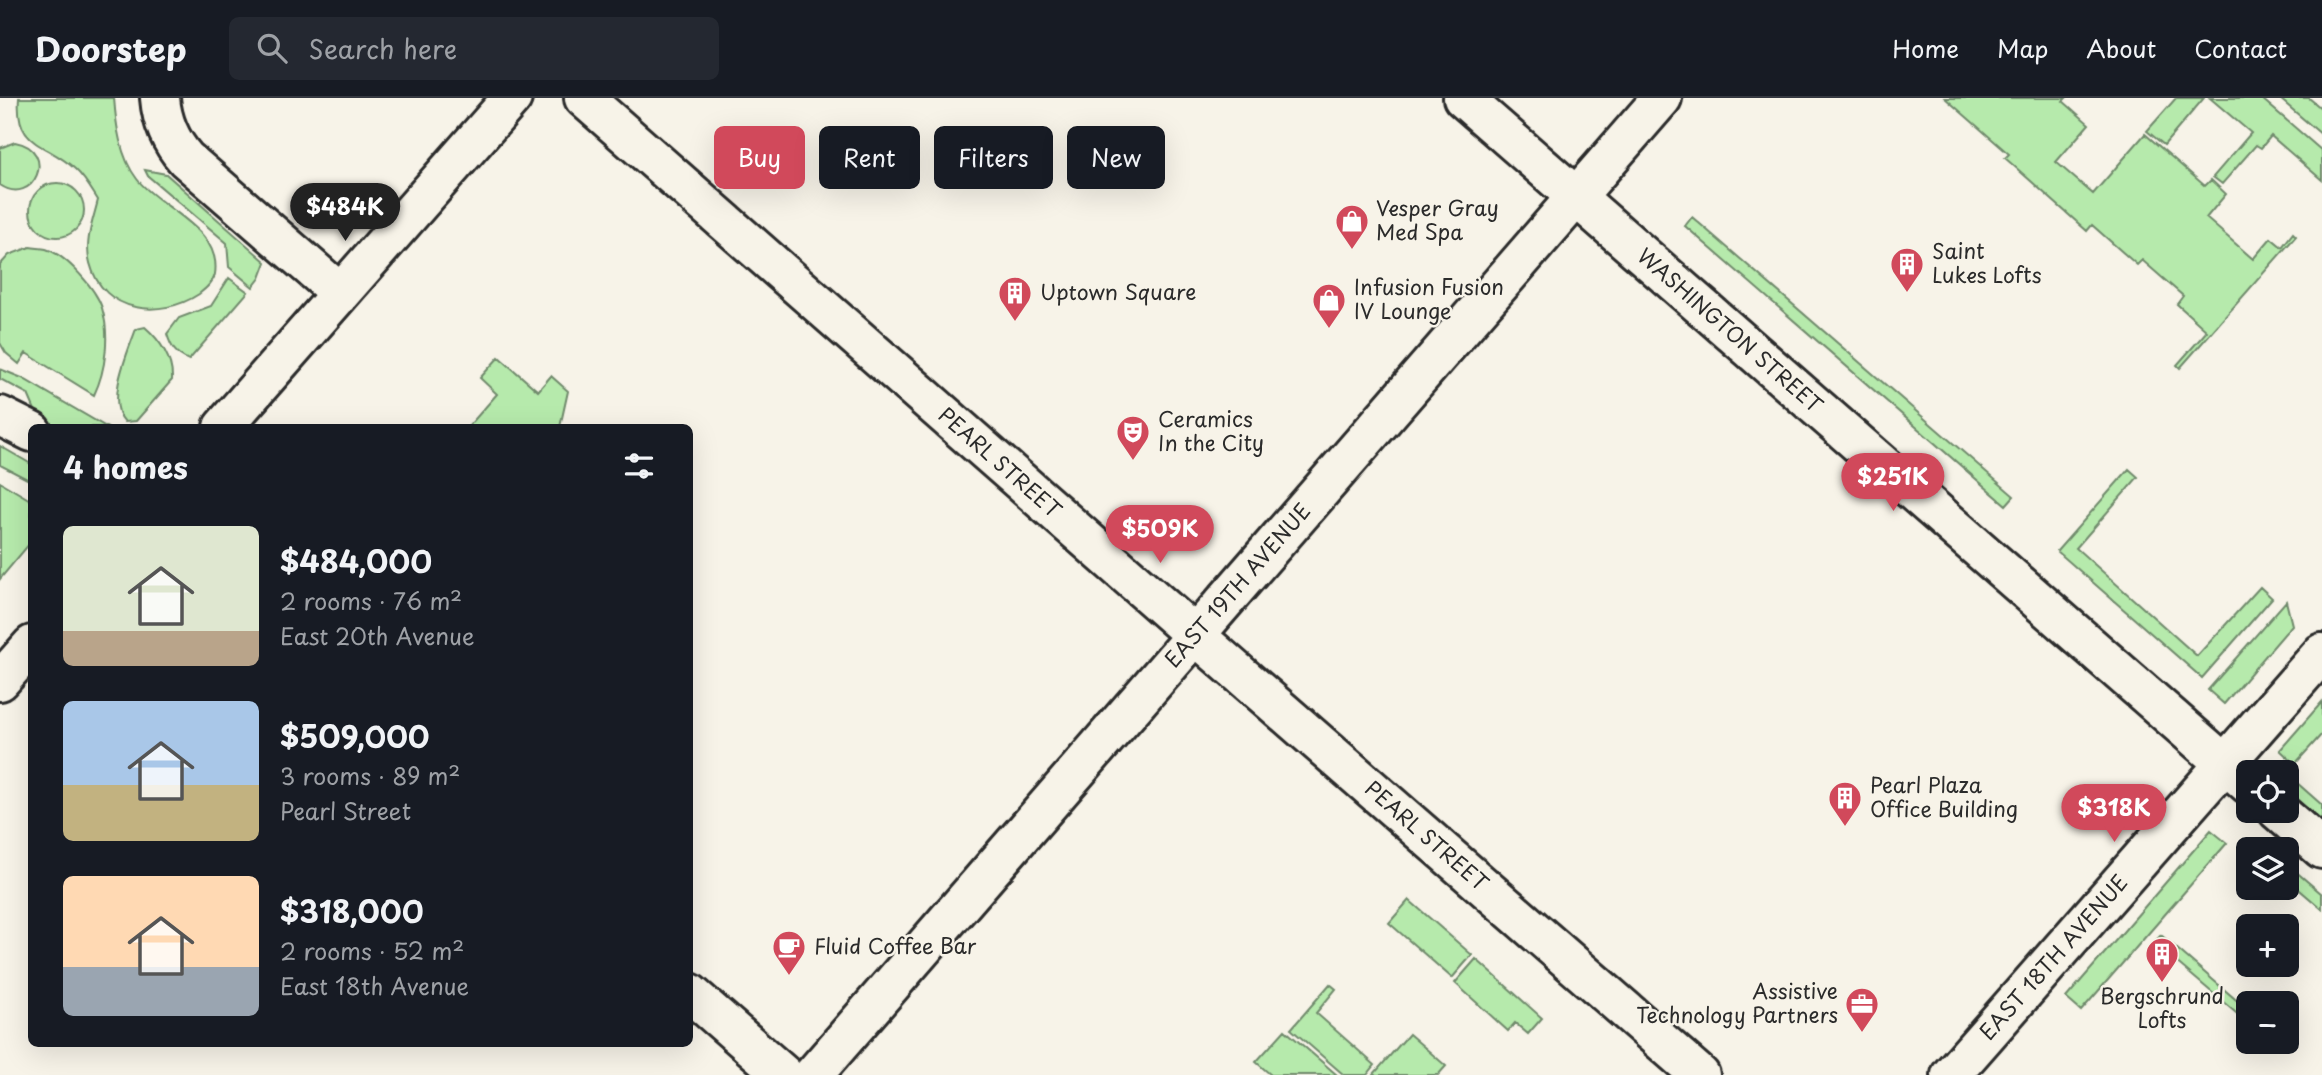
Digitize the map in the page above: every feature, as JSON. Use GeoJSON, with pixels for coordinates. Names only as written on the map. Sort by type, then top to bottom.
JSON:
{"type":"FeatureCollection","features":[{"type":"Feature","properties":{"kind":"street"},"geometry":{"type":"LineString","coordinates":[[160,98],[170,137],[186,159],[340,293]]}},
{"type":"Feature","properties":{"kind":"street"},"geometry":{"type":"LineString","coordinates":[[226,424],[512,98]]}},
{"type":"Feature","properties":{"kind":"street","name":"PEARL STREET"},"geometry":{"type":"LineString","coordinates":[[584,98],[1700,1075]]}},
{"type":"Feature","properties":{"kind":"street","name":"WASHINGTON STREET"},"geometry":{"type":"LineString","coordinates":[[1463,98],[2236,775]]}},
{"type":"Feature","properties":{"kind":"street","name":"EAST 19TH AVENUE"},"geometry":{"type":"LineString","coordinates":[[813,1075],[1662,98]]}},
{"type":"Feature","properties":{"kind":"street"},"geometry":{"type":"LineString","coordinates":[[0,416],[28,430]]}},
{"type":"Feature","properties":{"kind":"street"},"geometry":{"type":"LineString","coordinates":[[0,681],[28,650]]}},
{"type":"Feature","properties":{"kind":"street","name":"EAST 18TH AVENUE"},"geometry":{"type":"LineString","coordinates":[[2247,760],[2322,653]]}},
{"type":"Feature","properties":{"kind":"street","name":"EAST 18TH AVENUE"},"geometry":{"type":"LineString","coordinates":[[1951,1075],[2236,775]]}},
{"type":"Feature","properties":{"kind":"street"},"geometry":{"type":"LineString","coordinates":[[2292,823],[2322,849]]}},
{"type":"Feature","properties":{"kind":"street"},"geometry":{"type":"LineString","coordinates":[[693,996],[783,1075]]}},
{"type":"Feature","properties":{"kind":"green space"},"geometry":{"type":"Polygon","coordinates":[[[19,98],[114,98],[120,140],[131,170],[147,190],[187,220],[209,244],[215,258],[215,274],[206,288],[184,302],[151,309],[120,302],[107,293],[97,280],[88,255],[90,232],[98,200],[75,169],[27,135],[19,114],[19,98]]]}},
{"type":"Feature","properties":{"kind":"green space"},"geometry":{"type":"Polygon","coordinates":[[[1945,98],[2066,98],[2063,101],[2089,124],[2056,162],[2093,194],[2145,134],[2205,186],[2211,180],[2226,194],[2206,218],[2253,259],[2271,238],[2282,247],[2293,233],[2296,236],[2180,368],[2177,365],[2207,331],[2177,304],[2183,296],[2142,260],[2137,265],[2092,225],[2087,231],[2005,158],[2009,154],[1945,98]]]}},
{"type":"Feature","properties":{"kind":"green space"},"geometry":{"type":"Polygon","coordinates":[[[2176,98],[2204,98],[2164,145],[2147,131],[2176,98]]]}},
{"type":"Feature","properties":{"kind":"green space"},"geometry":{"type":"Polygon","coordinates":[[[2210,98],[2261,98],[2322,151],[2322,180],[2271,136],[2261,148],[2256,145],[2222,184],[2213,177],[2251,133],[2210,98]]]}},
{"type":"Feature","properties":{"kind":"green space"},"geometry":{"type":"Polygon","coordinates":[[[2279,98],[2309,98],[2322,109],[2322,135],[2279,98]]]}},
{"type":"Feature","properties":{"kind":"green space"},"geometry":{"type":"Polygon","coordinates":[[[15,142],[28,147],[36,155],[39,165],[31,184],[23,189],[12,190],[0,185],[0,148],[15,142]]]}},
{"type":"Feature","properties":{"kind":"green space"},"geometry":{"type":"Polygon","coordinates":[[[145,170],[166,174],[266,262],[253,287],[229,267],[227,243],[148,176],[145,170]]]}},
{"type":"Feature","properties":{"kind":"green space"},"geometry":{"type":"Polygon","coordinates":[[[57,183],[76,191],[84,210],[76,229],[57,237],[38,229],[30,210],[38,191],[57,183]]]}},
{"type":"Feature","properties":{"kind":"green space"},"geometry":{"type":"Polygon","coordinates":[[[1692,217],[2014,496],[2006,505],[1685,226],[1692,217]]]}},
{"type":"Feature","properties":{"kind":"green space"},"geometry":{"type":"Polygon","coordinates":[[[30,247],[46,249],[62,258],[79,274],[99,300],[106,329],[106,352],[94,395],[26,353],[19,364],[6,353],[0,343],[0,265],[9,255],[30,247]]]}},
{"type":"Feature","properties":{"kind":"green space"},"geometry":{"type":"Polygon","coordinates":[[[229,278],[248,292],[189,360],[184,358],[174,350],[167,334],[179,318],[211,306],[229,278]]]}},
{"type":"Feature","properties":{"kind":"green space"},"geometry":{"type":"Polygon","coordinates":[[[145,327],[164,350],[172,380],[136,421],[125,422],[119,413],[117,402],[120,377],[136,329],[145,327]]]}},
{"type":"Feature","properties":{"kind":"green space"},"geometry":{"type":"Polygon","coordinates":[[[499,357],[538,391],[551,376],[568,391],[561,424],[471,424],[497,394],[480,378],[499,357]]]}},
{"type":"Feature","properties":{"kind":"green space"},"geometry":{"type":"Polygon","coordinates":[[[0,369],[22,378],[101,424],[51,424],[37,415],[28,394],[0,379],[0,369]]]}},
{"type":"Feature","properties":{"kind":"green space"},"geometry":{"type":"Polygon","coordinates":[[[0,446],[28,462],[28,479],[0,465],[0,446]]]}},
{"type":"Feature","properties":{"kind":"green space"},"geometry":{"type":"Polygon","coordinates":[[[2129,469],[2138,477],[2076,548],[2197,656],[2260,587],[2272,598],[2202,678],[2057,551],[2129,469]]]}},
{"type":"Feature","properties":{"kind":"green space"},"geometry":{"type":"Polygon","coordinates":[[[0,482],[28,499],[28,546],[0,579],[0,482]]]}},
{"type":"Feature","properties":{"kind":"green space"},"geometry":{"type":"Polygon","coordinates":[[[2286,601],[2292,625],[2224,704],[2208,690],[2286,601]]]}},
{"type":"Feature","properties":{"kind":"green space"},"geometry":{"type":"Polygon","coordinates":[[[2322,702],[2322,734],[2299,760],[2291,760],[2280,750],[2322,702]]]}},
{"type":"Feature","properties":{"kind":"green space"},"geometry":{"type":"Polygon","coordinates":[[[2299,785],[2322,805],[2322,822],[2299,802],[2299,785]]]}},
{"type":"Feature","properties":{"kind":"green space"},"geometry":{"type":"Polygon","coordinates":[[[2211,830],[2227,843],[2081,1011],[2066,998],[2211,830]]]}},
{"type":"Feature","properties":{"kind":"green space"},"geometry":{"type":"Polygon","coordinates":[[[2299,874],[2322,894],[2322,909],[2299,889],[2299,874]]]}},
{"type":"Feature","properties":{"kind":"green space"},"geometry":{"type":"Polygon","coordinates":[[[1409,900],[1472,955],[1452,978],[1389,923],[1409,900]]]}},
{"type":"Feature","properties":{"kind":"green space"},"geometry":{"type":"Polygon","coordinates":[[[2161,935],[2236,1000],[2236,1013],[2154,943],[2161,935]]]}},
{"type":"Feature","properties":{"kind":"green space"},"geometry":{"type":"Polygon","coordinates":[[[1476,959],[1542,1018],[1528,1034],[1515,1023],[1508,1031],[1455,983],[1476,959]]]}},
{"type":"Feature","properties":{"kind":"green space"},"geometry":{"type":"Polygon","coordinates":[[[1330,984],[1336,989],[1316,1013],[1375,1065],[1367,1075],[1344,1075],[1291,1029],[1330,984]]]}},
{"type":"Feature","properties":{"kind":"green space"},"geometry":{"type":"Polygon","coordinates":[[[1285,1030],[1337,1075],[1271,1075],[1256,1062],[1285,1030]]]}},
{"type":"Feature","properties":{"kind":"green space"},"geometry":{"type":"Polygon","coordinates":[[[1409,1034],[1446,1066],[1438,1075],[1373,1075],[1409,1034]]]}},
{"type":"Feature","properties":{"kind":"place","name":"Vesper Gray Med Spa"},"geometry":{"type":"Point","coordinates":[1352,251]}},
{"type":"Feature","properties":{"kind":"place","name":"Saint Lukes Lofts"},"geometry":{"type":"Point","coordinates":[1907,294]}},
{"type":"Feature","properties":{"kind":"place","name":"Uptown Square"},"geometry":{"type":"Point","coordinates":[1015,323]}},
{"type":"Feature","properties":{"kind":"place","name":"Infusion Fusion IV Lounge"},"geometry":{"type":"Point","coordinates":[1329,330]}},
{"type":"Feature","properties":{"kind":"place","name":"Ceramics In the City"},"geometry":{"type":"Point","coordinates":[1133,462]}},
{"type":"Feature","properties":{"kind":"place","name":"Pearl Plaza Office Building"},"geometry":{"type":"Point","coordinates":[1845,828]}},
{"type":"Feature","properties":{"kind":"place","name":"Fluid Coffee Bar"},"geometry":{"type":"Point","coordinates":[789,977]}},
{"type":"Feature","properties":{"kind":"place","name":"Bergschrund Lofts"},"geometry":{"type":"Point","coordinates":[2162,984]}},
{"type":"Feature","properties":{"kind":"place","name":"Assistive Technology Partners"},"geometry":{"type":"Point","coordinates":[1862,1034]}}]}
